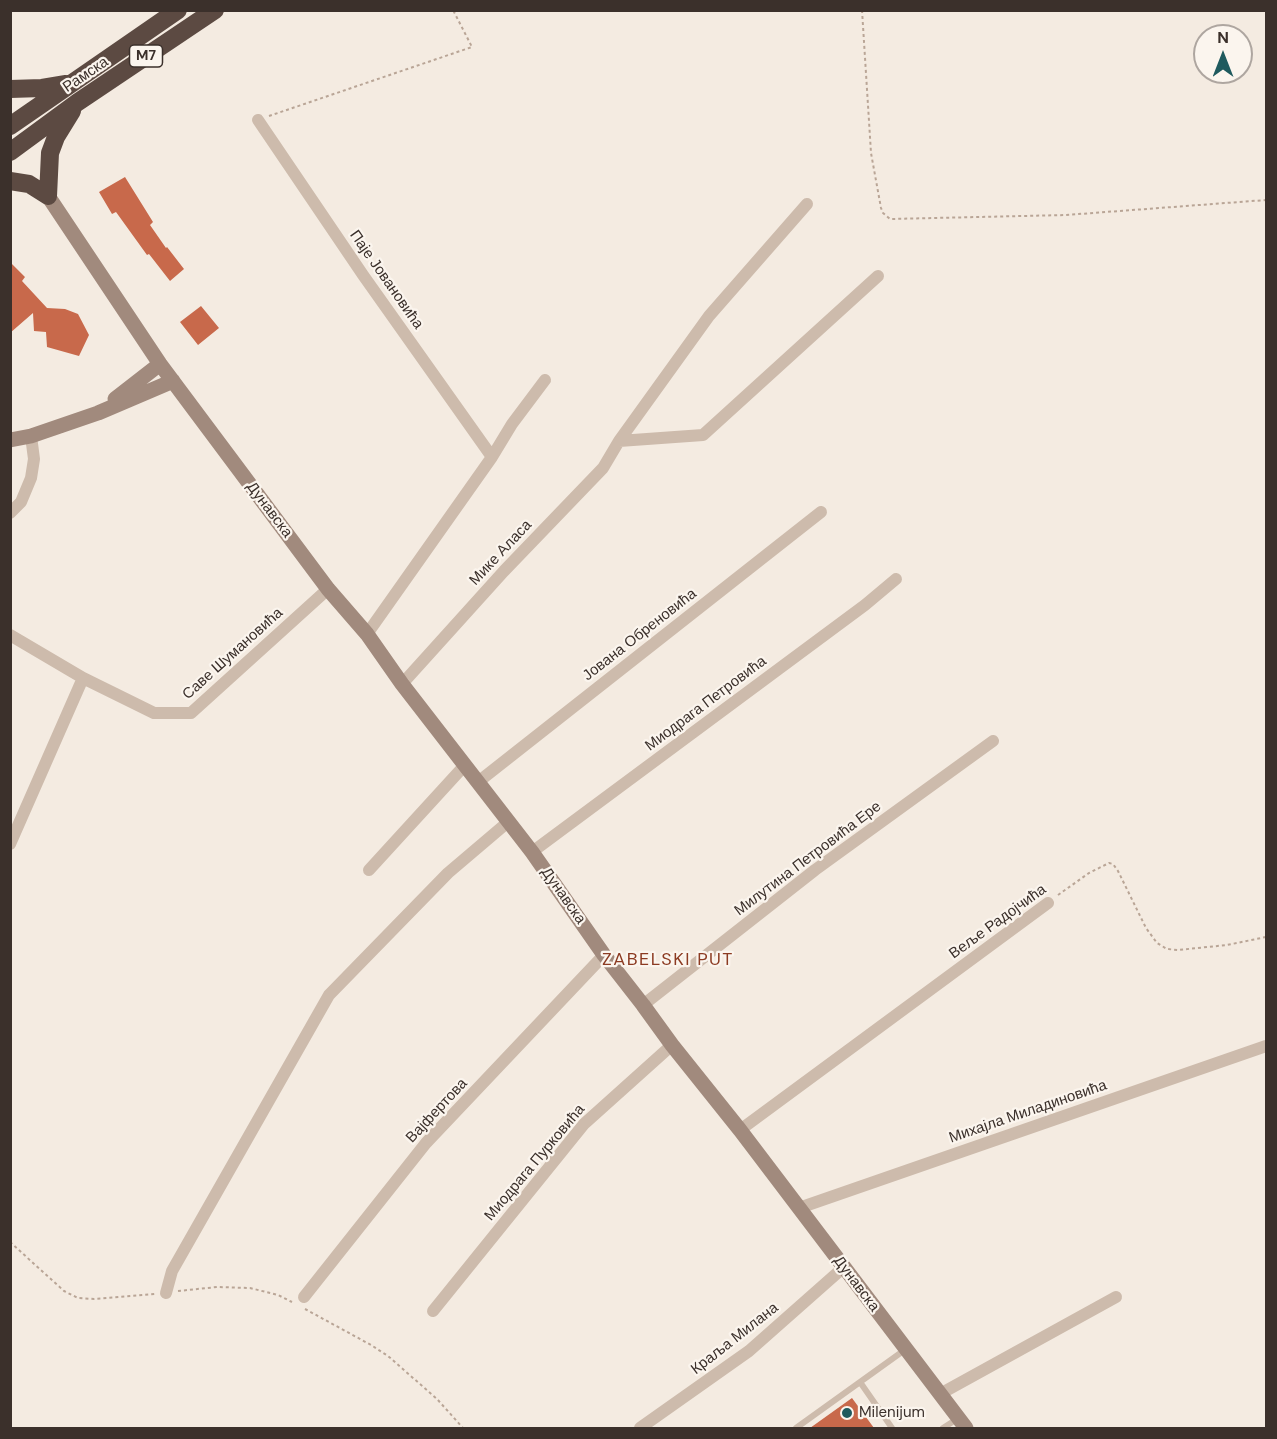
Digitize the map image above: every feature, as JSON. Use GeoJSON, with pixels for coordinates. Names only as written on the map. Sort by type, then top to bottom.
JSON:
{"type":"FeatureCollection","features":[{"type":"Feature","properties":{"kind":"highway","name":"Рамска"},"geometry":{"type":"LineString","coordinates":[[10,126],[178,10]]}},
{"type":"Feature","properties":{"kind":"highway","name":"Рамска"},"geometry":{"type":"LineString","coordinates":[[10,152],[78,102],[215,10]]}},
{"type":"Feature","properties":{"kind":"highway"},"geometry":{"type":"LineString","coordinates":[[10,89],[42,88],[70,83]]}},
{"type":"Feature","properties":{"kind":"highway"},"geometry":{"type":"LineString","coordinates":[[10,181],[29,184],[48,196],[50,153],[56,136],[78,102]]}},
{"type":"Feature","properties":{"kind":"street","name":"Паје Јовановића"},"geometry":{"type":"LineString","coordinates":[[258,120],[363,275],[492,457]]}},
{"type":"Feature","properties":{"kind":"street","name":"Дунавска"},"geometry":{"type":"LineString","coordinates":[[48,196],[160,364],[328,589],[367,634],[402,684],[532,852],[604,955],[672,1045],[740,1130],[963,1423]]}},
{"type":"Feature","properties":{"kind":"street","name":"Мике Аласа"},"geometry":{"type":"LineString","coordinates":[[402,684],[504,571],[603,468],[619,441],[709,316],[807,204]]}},
{"type":"Feature","properties":{"kind":"street"},"geometry":{"type":"LineString","coordinates":[[619,441],[704,435],[878,276]]}},
{"type":"Feature","properties":{"kind":"street"},"geometry":{"type":"LineString","coordinates":[[98,413],[160,364]]}},
{"type":"Feature","properties":{"kind":"street"},"geometry":{"type":"LineString","coordinates":[[367,634],[545,380]]}},
{"type":"Feature","properties":{"kind":"street"},"geometry":{"type":"LineString","coordinates":[[10,440],[31,436],[98,413],[173,381]]}},
{"type":"Feature","properties":{"kind":"street"},"geometry":{"type":"LineString","coordinates":[[10,513],[21,502],[31,478],[34,459],[31,436]]}},
{"type":"Feature","properties":{"kind":"street","name":"Јована Обреновића"},"geometry":{"type":"LineString","coordinates":[[478,782],[821,512]]}},
{"type":"Feature","properties":{"kind":"street","name":"Миодрага Петровића"},"geometry":{"type":"LineString","coordinates":[[532,852],[865,605],[896,579]]}},
{"type":"Feature","properties":{"kind":"street","name":"Саве Шумановића"},"geometry":{"type":"LineString","coordinates":[[10,636],[83,678],[154,713],[191,713],[328,589]]}},
{"type":"Feature","properties":{"kind":"street"},"geometry":{"type":"LineString","coordinates":[[10,844],[83,678]]}},
{"type":"Feature","properties":{"kind":"street","name":"Милутина Петровића Ере"},"geometry":{"type":"LineString","coordinates":[[643,1005],[815,870],[993,741]]}},
{"type":"Feature","properties":{"kind":"street"},"geometry":{"type":"LineString","coordinates":[[369,870],[465,765]]}},
{"type":"Feature","properties":{"kind":"street"},"geometry":{"type":"LineString","coordinates":[[166,1293],[172,1270],[329,995],[448,873],[508,822]]}},
{"type":"Feature","properties":{"kind":"street","name":"Веље Радојчића"},"geometry":{"type":"LineString","coordinates":[[740,1130],[1048,903]]}},
{"type":"Feature","properties":{"kind":"street","name":"Вајфертова"},"geometry":{"type":"LineString","coordinates":[[304,1297],[426,1143],[604,955]]}},
{"type":"Feature","properties":{"kind":"street","name":"Миодрага Пурковића"},"geometry":{"type":"LineString","coordinates":[[433,1311],[584,1124],[672,1045]]}},
{"type":"Feature","properties":{"kind":"street","name":"Михајла Миладиновића"},"geometry":{"type":"LineString","coordinates":[[799,1208],[1266,1046]]}},
{"type":"Feature","properties":{"kind":"street","name":"Краља Милана"},"geometry":{"type":"LineString","coordinates":[[640,1428],[749,1351],[844,1268]]}},
{"type":"Feature","properties":{"kind":"street"},"geometry":{"type":"LineString","coordinates":[[940,1394],[1116,1297]]}},
{"type":"Feature","properties":{"kind":"lane"},"geometry":{"type":"LineString","coordinates":[[796,1428],[906,1349]]}},
{"type":"Feature","properties":{"kind":"lane"},"geometry":{"type":"LineString","coordinates":[[860,1382],[892,1428]]}},
{"type":"Feature","properties":{"kind":"lane"},"geometry":{"type":"LineString","coordinates":[[943,1428],[963,1423]]}},
{"type":"Feature","properties":{"kind":"path"},"geometry":{"type":"LineString","coordinates":[[258,120],[472,47],[453,10]]}},
{"type":"Feature","properties":{"kind":"path"},"geometry":{"type":"LineString","coordinates":[[862,10],[871,153],[880,208],[890,219],[1066,215],[1266,200]]}},
{"type":"Feature","properties":{"kind":"path","name":"Веље Радојчића"},"geometry":{"type":"LineString","coordinates":[[1048,903],[1089,873],[1109,863],[1113,864],[1118,871],[1146,928],[1157,943],[1167,949],[1227,945],[1266,937]]}},
{"type":"Feature","properties":{"kind":"path"},"geometry":{"type":"LineString","coordinates":[[10,1242],[64,1291],[78,1298],[94,1299],[233,1286],[278,1294],[388,1356],[437,1399],[463,1428]]}},
{"type":"Feature","properties":{"kind":"building"},"geometry":{"type":"Polygon","coordinates":[[[125,177],[153,222],[150,225],[184,269],[170,281],[149,254],[147,255],[116,212],[112,214],[99,192],[125,177]]]}},
{"type":"Feature","properties":{"kind":"building"},"geometry":{"type":"Polygon","coordinates":[[[10,262],[25,277],[22,281],[47,308],[65,309],[78,314],[89,335],[79,356],[47,347],[46,332],[34,331],[33,313],[10,333],[10,262]]]}},
{"type":"Feature","properties":{"kind":"building"},"geometry":{"type":"Polygon","coordinates":[[[201,306],[219,328],[198,345],[180,322],[201,306]]]}},
{"type":"Feature","properties":{"kind":"building","name":"Milenijum"},"geometry":{"type":"Polygon","coordinates":[[[852,1398],[874,1428],[810,1428],[852,1398]]]}},
{"type":"Feature","properties":{"kind":"place","name":"Milenijum"},"geometry":{"type":"Point","coordinates":[847,1413]}},
{"type":"Feature","properties":{"kind":"district","name":"ZABELSKI PUT"},"geometry":{"type":"Point","coordinates":[668,960]}}]}
